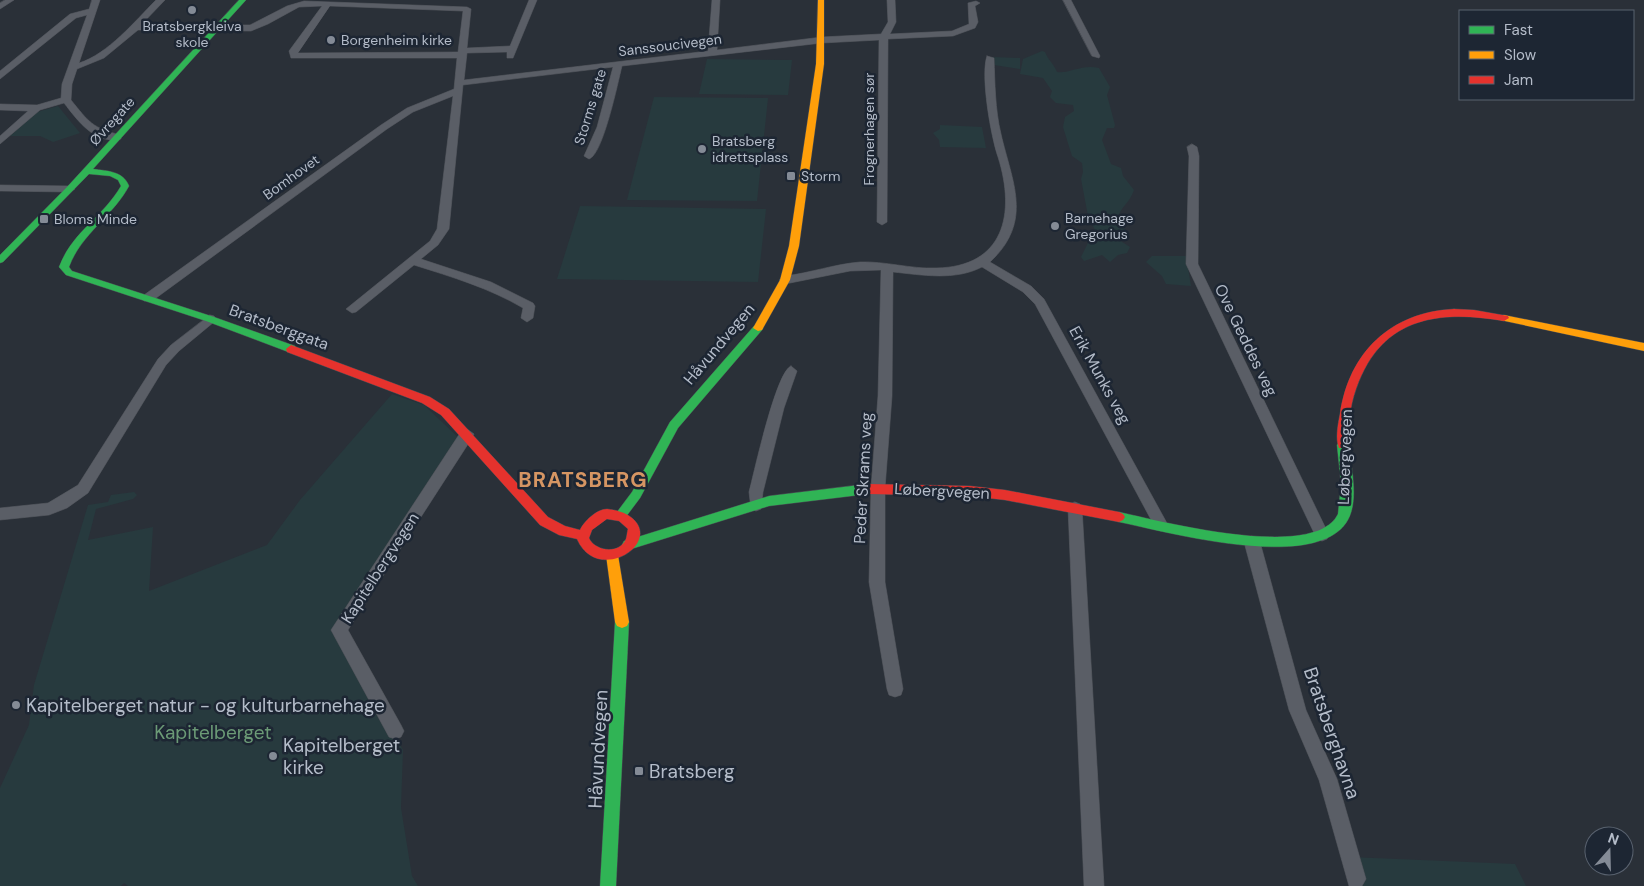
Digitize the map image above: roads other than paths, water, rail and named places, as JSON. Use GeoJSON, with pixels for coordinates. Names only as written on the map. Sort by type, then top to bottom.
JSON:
{"type":"FeatureCollection","features":[{"type":"Feature","properties":{"kind":"street"},"geometry":{"type":"LineString","coordinates":[[0,7],[10,0]]}},
{"type":"Feature","properties":{"kind":"street"},"geometry":{"type":"LineString","coordinates":[[96,0],[65,91],[66,100],[92,131],[101,135],[118,137]]}},
{"type":"Feature","properties":{"kind":"street"},"geometry":{"type":"LineString","coordinates":[[74,67],[93,62],[136,26],[161,0]]}},
{"type":"Feature","properties":{"kind":"street","name":"Øvregate"},"geometry":{"type":"LineString","coordinates":[[0,260],[70,189],[243,0]]}},
{"type":"Feature","properties":{"kind":"street"},"geometry":{"type":"LineString","coordinates":[[329,2],[294,51],[294,56],[511,53],[533,0]]}},
{"type":"Feature","properties":{"kind":"street"},"geometry":{"type":"LineString","coordinates":[[712,53],[716,0]]}},
{"type":"Feature","properties":{"kind":"street","name":"Håvundvegen"},"geometry":{"type":"LineString","coordinates":[[621,515],[636,495],[674,426],[754,332],[767,314],[785,280],[794,246],[822,40],[821,0]]}},
{"type":"Feature","properties":{"kind":"street"},"geometry":{"type":"LineString","coordinates":[[884,36],[892,22],[892,0]]}},
{"type":"Feature","properties":{"kind":"street"},"geometry":{"type":"LineString","coordinates":[[1067,0],[1096,56]]}},
{"type":"Feature","properties":{"kind":"street"},"geometry":{"type":"LineString","coordinates":[[136,26],[251,28],[267,23],[285,8],[294,4],[329,2],[466,9],[444,229],[434,243],[352,309]]}},
{"type":"Feature","properties":{"kind":"street","name":"Sanssoucivegen"},"geometry":{"type":"LineString","coordinates":[[458,87],[822,40],[963,31],[974,22],[971,5],[976,3]]}},
{"type":"Feature","properties":{"kind":"street"},"geometry":{"type":"LineString","coordinates":[[0,76],[73,16],[91,11]]}},
{"type":"Feature","properties":{"kind":"street","name":"Frognerhagen sør"},"geometry":{"type":"LineString","coordinates":[[882,222],[884,36]]}},
{"type":"Feature","properties":{"kind":"street"},"geometry":{"type":"LineString","coordinates":[[785,280],[809,278],[842,268],[860,266],[935,272],[955,271],[984,263],[1001,247],[1007,234],[1012,207],[1010,184],[996,133],[992,108],[990,58]]}},
{"type":"Feature","properties":{"kind":"street","name":"Storms gate"},"geometry":{"type":"LineString","coordinates":[[589,156],[602,127],[618,65]]}},
{"type":"Feature","properties":{"kind":"street","name":"Bomhovet"},"geometry":{"type":"LineString","coordinates":[[148,298],[384,127],[410,110],[458,87]]}},
{"type":"Feature","properties":{"kind":"street"},"geometry":{"type":"LineString","coordinates":[[0,107],[37,108],[66,100]]}},
{"type":"Feature","properties":{"kind":"street"},"geometry":{"type":"LineString","coordinates":[[0,141],[37,108]]}},
{"type":"Feature","properties":{"kind":"street","name":"Ove Geddes veg"},"geometry":{"type":"LineString","coordinates":[[1192,147],[1194,156],[1192,264],[1322,535]]}},
{"type":"Feature","properties":{"kind":"street","name":"Bratsberggata"},"geometry":{"type":"LineString","coordinates":[[86,171],[105,172],[118,176],[124,183],[124,190],[68,250],[64,262],[66,271],[74,276],[148,298],[210,320],[426,400],[444,412],[467,434],[544,521],[563,531],[582,535]]}},
{"type":"Feature","properties":{"kind":"street"},"geometry":{"type":"LineString","coordinates":[[0,188],[70,189]]}},
{"type":"Feature","properties":{"kind":"street"},"geometry":{"type":"LineString","coordinates":[[412,260],[491,287],[518,299],[529,306],[527,318]]}},
{"type":"Feature","properties":{"kind":"street","name":"Erik Munks veg"},"geometry":{"type":"LineString","coordinates":[[984,263],[1027,289],[1040,302],[1161,525]]}},
{"type":"Feature","properties":{"kind":"street","name":"Peder Skrams veg"},"geometry":{"type":"LineString","coordinates":[[887,268],[885,396],[878,488],[877,582],[895,689]]}},
{"type":"Feature","properties":{"kind":"street","name":"Løbergvegen"},"geometry":{"type":"LineString","coordinates":[[628,545],[756,505],[803,496],[878,488],[970,490],[1252,542],[1282,545],[1298,543],[1322,535],[1340,521],[1344,513],[1344,416],[1354,377],[1374,346],[1393,328],[1424,316],[1467,313],[1507,318],[1644,347]]}},
{"type":"Feature","properties":{"kind":"street"},"geometry":{"type":"LineString","coordinates":[[0,514],[48,508],[62,504],[84,489],[162,362],[175,348],[210,320]]}},
{"type":"Feature","properties":{"kind":"street"},"geometry":{"type":"LineString","coordinates":[[756,505],[756,492],[777,408],[791,372]]}},
{"type":"Feature","properties":{"kind":"street","name":"Kapitelbergvegen"},"geometry":{"type":"LineString","coordinates":[[395,731],[340,630],[467,434]]}},
{"type":"Feature","properties":{"kind":"street"},"geometry":{"type":"LineString","coordinates":[[1075,508],[1094,886]]}},
{"type":"Feature","properties":{"kind":"street"},"geometry":{"type":"LineString","coordinates":[[631,523],[634,534],[628,545],[612,555],[602,556],[586,550],[582,543],[582,535],[589,522],[596,517],[613,514],[621,515],[631,523],[665,533]]}},
{"type":"Feature","properties":{"kind":"street","name":"Bratsberghavna"},"geometry":{"type":"LineString","coordinates":[[1252,542],[1298,710],[1328,779],[1356,879]]}},
{"type":"Feature","properties":{"kind":"street","name":"Håvundvegen"},"geometry":{"type":"LineString","coordinates":[[608,886],[622,617],[612,555]]}},
{"type":"Feature","properties":{"kind":"place","name":"Bratsbergkleiva skole"},"geometry":{"type":"Point","coordinates":[192,10]}},
{"type":"Feature","properties":{"kind":"place","name":"Borgenheim kirke"},"geometry":{"type":"Point","coordinates":[331,40]}},
{"type":"Feature","properties":{"kind":"place","name":"Bratsberg idrettsplass"},"geometry":{"type":"Point","coordinates":[702,149]}},
{"type":"Feature","properties":{"kind":"place","name":"Storm"},"geometry":{"type":"Point","coordinates":[791,176]}},
{"type":"Feature","properties":{"kind":"place","name":"Bloms Minde"},"geometry":{"type":"Point","coordinates":[44,219]}},
{"type":"Feature","properties":{"kind":"place","name":"Barnehage Gregorius"},"geometry":{"type":"Point","coordinates":[1055,226]}},
{"type":"Feature","properties":{"kind":"place","name":"Kapitelberget natur - og kulturbarnehage"},"geometry":{"type":"Point","coordinates":[16,705]}},
{"type":"Feature","properties":{"kind":"place","name":"Kapitelberget kirke"},"geometry":{"type":"Point","coordinates":[273,756]}},
{"type":"Feature","properties":{"kind":"place","name":"Bratsberg"},"geometry":{"type":"Point","coordinates":[639,771]}},
{"type":"Feature","properties":{"kind":"district","name":"BRATSBERG"},"geometry":{"type":"Point","coordinates":[583,480]}},
{"type":"Feature","properties":{"kind":"park label","name":"Kapitelberget"},"geometry":{"type":"Point","coordinates":[213,732]}}]}
